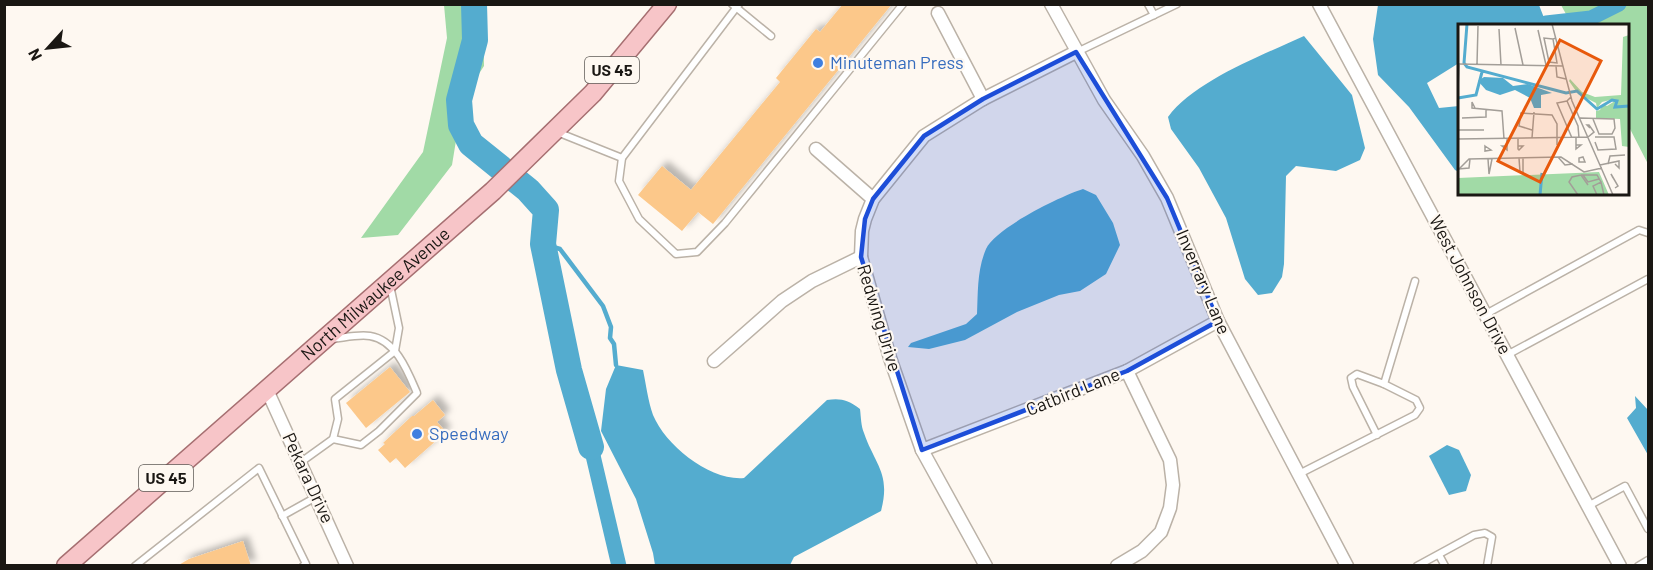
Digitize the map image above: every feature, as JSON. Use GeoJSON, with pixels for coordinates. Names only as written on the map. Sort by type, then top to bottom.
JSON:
{"type":"FeatureCollection","features":[{"type":"Feature","properties":{"kind":"main road","name":"North Milwaukee Avenue"},"geometry":{"type":"LineString","coordinates":[[66,566],[493,191],[593,93],[667,4]]}},
{"type":"Feature","properties":{"kind":"street","name":"Inverrary Lane"},"geometry":{"type":"LineString","coordinates":[[1051,4],[1104,100],[1143,156],[1167,198],[1218,321],[1347,566]]}},
{"type":"Feature","properties":{"kind":"street","name":"West Johnson Drive"},"geometry":{"type":"LineString","coordinates":[[1319,4],[1620,566]]}},
{"type":"Feature","properties":{"kind":"street"},"geometry":{"type":"LineString","coordinates":[[938,13],[983,99]]}},
{"type":"Feature","properties":{"kind":"street","name":"Redwing Drive"},"geometry":{"type":"LineString","coordinates":[[982,565],[922,450],[890,358],[861,257],[865,219],[873,199],[924,136],[983,99],[1076,52]]}},
{"type":"Feature","properties":{"kind":"street"},"geometry":{"type":"LineString","coordinates":[[816,149],[873,199]]}},
{"type":"Feature","properties":{"kind":"street"},"geometry":{"type":"LineString","coordinates":[[714,361],[782,301],[812,281],[861,257]]}},
{"type":"Feature","properties":{"kind":"street","name":"Catbird Lane"},"geometry":{"type":"LineString","coordinates":[[922,450],[1127,371],[1218,321]]}},
{"type":"Feature","properties":{"kind":"street"},"geometry":{"type":"LineString","coordinates":[[1118,566],[1142,551],[1161,532],[1170,508],[1173,485],[1170,460],[1127,371]]}},
{"type":"Feature","properties":{"kind":"street","name":"Pekara Drive"},"geometry":{"type":"LineString","coordinates":[[267,390],[348,566]]}},
{"type":"Feature","properties":{"kind":"lane"},"geometry":{"type":"LineString","coordinates":[[771,36],[736,6],[622,158],[620,182],[639,219],[676,254],[697,252],[725,223],[903,4]]}},
{"type":"Feature","properties":{"kind":"lane"},"geometry":{"type":"LineString","coordinates":[[1148,4],[1154,15]]}},
{"type":"Feature","properties":{"kind":"lane"},"geometry":{"type":"LineString","coordinates":[[1076,52],[1177,4]]}},
{"type":"Feature","properties":{"kind":"lane"},"geometry":{"type":"LineString","coordinates":[[554,131],[622,158]]}},
{"type":"Feature","properties":{"kind":"lane"},"geometry":{"type":"LineString","coordinates":[[1485,314],[1639,230],[1648,233]]}},
{"type":"Feature","properties":{"kind":"lane"},"geometry":{"type":"LineString","coordinates":[[1507,355],[1648,279]]}},
{"type":"Feature","properties":{"kind":"lane"},"geometry":{"type":"LineString","coordinates":[[1384,384],[1415,281]]}},
{"type":"Feature","properties":{"kind":"lane"},"geometry":{"type":"LineString","coordinates":[[301,462],[333,439],[338,419],[335,399],[395,351],[399,328],[389,282]]}},
{"type":"Feature","properties":{"kind":"lane"},"geometry":{"type":"LineString","coordinates":[[325,339],[370,336],[387,343],[395,351],[417,393],[361,446],[333,439]]}},
{"type":"Feature","properties":{"kind":"lane"},"geometry":{"type":"LineString","coordinates":[[1299,474],[1377,435],[1415,415],[1420,408],[1416,400],[1357,374],[1351,378],[1353,387],[1377,435]]}},
{"type":"Feature","properties":{"kind":"lane"},"geometry":{"type":"LineString","coordinates":[[135,566],[259,468],[306,564],[303,566]]}},
{"type":"Feature","properties":{"kind":"lane"},"geometry":{"type":"LineString","coordinates":[[1588,506],[1625,486],[1648,530]]}},
{"type":"Feature","properties":{"kind":"lane"},"geometry":{"type":"LineString","coordinates":[[282,516],[317,496]]}},
{"type":"Feature","properties":{"kind":"lane"},"geometry":{"type":"LineString","coordinates":[[1417,566],[1474,535],[1485,533],[1492,537],[1487,566]]}},
{"type":"Feature","properties":{"kind":"lane"},"geometry":{"type":"LineString","coordinates":[[1439,555],[1445,566]]}},
{"type":"Feature","properties":{"kind":"lane"},"geometry":{"type":"LineString","coordinates":[[1638,566],[1648,560]]}},
{"type":"Feature","properties":{"kind":"highlighted area"},"geometry":{"type":"Polygon","coordinates":[[[1076,52],[1167,198],[1218,321],[1127,371],[922,450],[861,257],[865,219],[873,199],[924,136],[983,99],[1076,52]]]}},
{"type":"Feature","properties":{"kind":"green space"},"geometry":{"type":"Polygon","coordinates":[[[444,5],[483,5],[484,66],[463,98],[452,165],[398,235],[361,238],[423,152],[447,38],[444,5]]]}},
{"type":"Feature","properties":{"kind":"green space"},"geometry":{"type":"Polygon","coordinates":[[[1561,5],[1648,5],[1648,164],[1629,127],[1629,24],[1571,24],[1561,5]]]}},
{"type":"Feature","properties":{"kind":"water"},"geometry":{"type":"Polygon","coordinates":[[[1378,5],[1539,5],[1546,23],[1458,24],[1458,64],[1427,83],[1439,108],[1458,106],[1458,172],[1409,107],[1378,75],[1373,39],[1378,5]]]}},
{"type":"Feature","properties":{"kind":"water"},"geometry":{"type":"Polygon","coordinates":[[[1304,36],[1352,95],[1365,148],[1360,160],[1336,171],[1296,166],[1286,176],[1282,277],[1272,293],[1258,295],[1245,279],[1226,218],[1199,168],[1171,129],[1168,117],[1194,92],[1230,70],[1304,36]]]}},
{"type":"Feature","properties":{"kind":"water"},"geometry":{"type":"Polygon","coordinates":[[[1083,189],[1096,195],[1113,223],[1120,245],[1106,274],[1080,291],[1059,295],[1017,312],[965,340],[929,349],[908,347],[911,343],[966,324],[977,314],[981,265],[986,249],[992,241],[1030,214],[1083,189]]]}},
{"type":"Feature","properties":{"kind":"water"},"geometry":{"type":"Polygon","coordinates":[[[616,365],[643,370],[653,415],[659,427],[679,449],[704,468],[731,477],[744,478],[827,400],[844,400],[852,404],[860,409],[863,430],[883,478],[884,498],[881,511],[794,557],[790,565],[655,565],[636,499],[601,431],[606,389],[616,365]]]}},
{"type":"Feature","properties":{"kind":"water"},"geometry":{"type":"Polygon","coordinates":[[[1635,396],[1648,410],[1648,455],[1627,418],[1636,408],[1635,396]]]}},
{"type":"Feature","properties":{"kind":"water"},"geometry":{"type":"Polygon","coordinates":[[[1447,445],[1459,450],[1471,475],[1466,491],[1449,495],[1429,456],[1447,445]]]}},
{"type":"Feature","properties":{"kind":"building"},"geometry":{"type":"Polygon","coordinates":[[[843,4],[892,4],[713,224],[698,212],[682,231],[638,195],[662,166],[691,190],[780,82],[776,78],[816,29],[820,32],[843,4]]]}},
{"type":"Feature","properties":{"kind":"building","name":"Speedway"},"geometry":{"type":"Polygon","coordinates":[[[390,367],[410,392],[366,428],[346,403],[390,367]]]}},
{"type":"Feature","properties":{"kind":"building","name":"Speedway"},"geometry":{"type":"Polygon","coordinates":[[[433,400],[445,415],[437,422],[446,432],[405,468],[396,458],[390,463],[378,450],[412,416],[433,400]]]}},
{"type":"Feature","properties":{"kind":"building"},"geometry":{"type":"Polygon","coordinates":[[[243,541],[251,566],[177,566],[189,559],[243,541]]]}},
{"type":"Feature","properties":{"kind":"waterway"},"geometry":{"type":"LineString","coordinates":[[474,4],[475,40],[459,100],[461,125],[471,144],[528,190],[546,210],[543,244],[569,370],[591,447]]}},
{"type":"Feature","properties":{"kind":"waterway"},"geometry":{"type":"LineString","coordinates":[[1546,23],[1591,18],[1619,4]]}},
{"type":"Feature","properties":{"kind":"waterway"},"geometry":{"type":"LineString","coordinates":[[543,244],[560,249],[603,306],[611,327],[610,338],[614,344],[616,365]]}},
{"type":"Feature","properties":{"kind":"waterway"},"geometry":{"type":"LineString","coordinates":[[591,447],[619,566]]}},
{"type":"Feature","properties":{"kind":"place","name":"Minuteman Press"},"geometry":{"type":"Point","coordinates":[818,63]}},
{"type":"Feature","properties":{"kind":"place","name":"Speedway"},"geometry":{"type":"Point","coordinates":[417,434]}}]}
